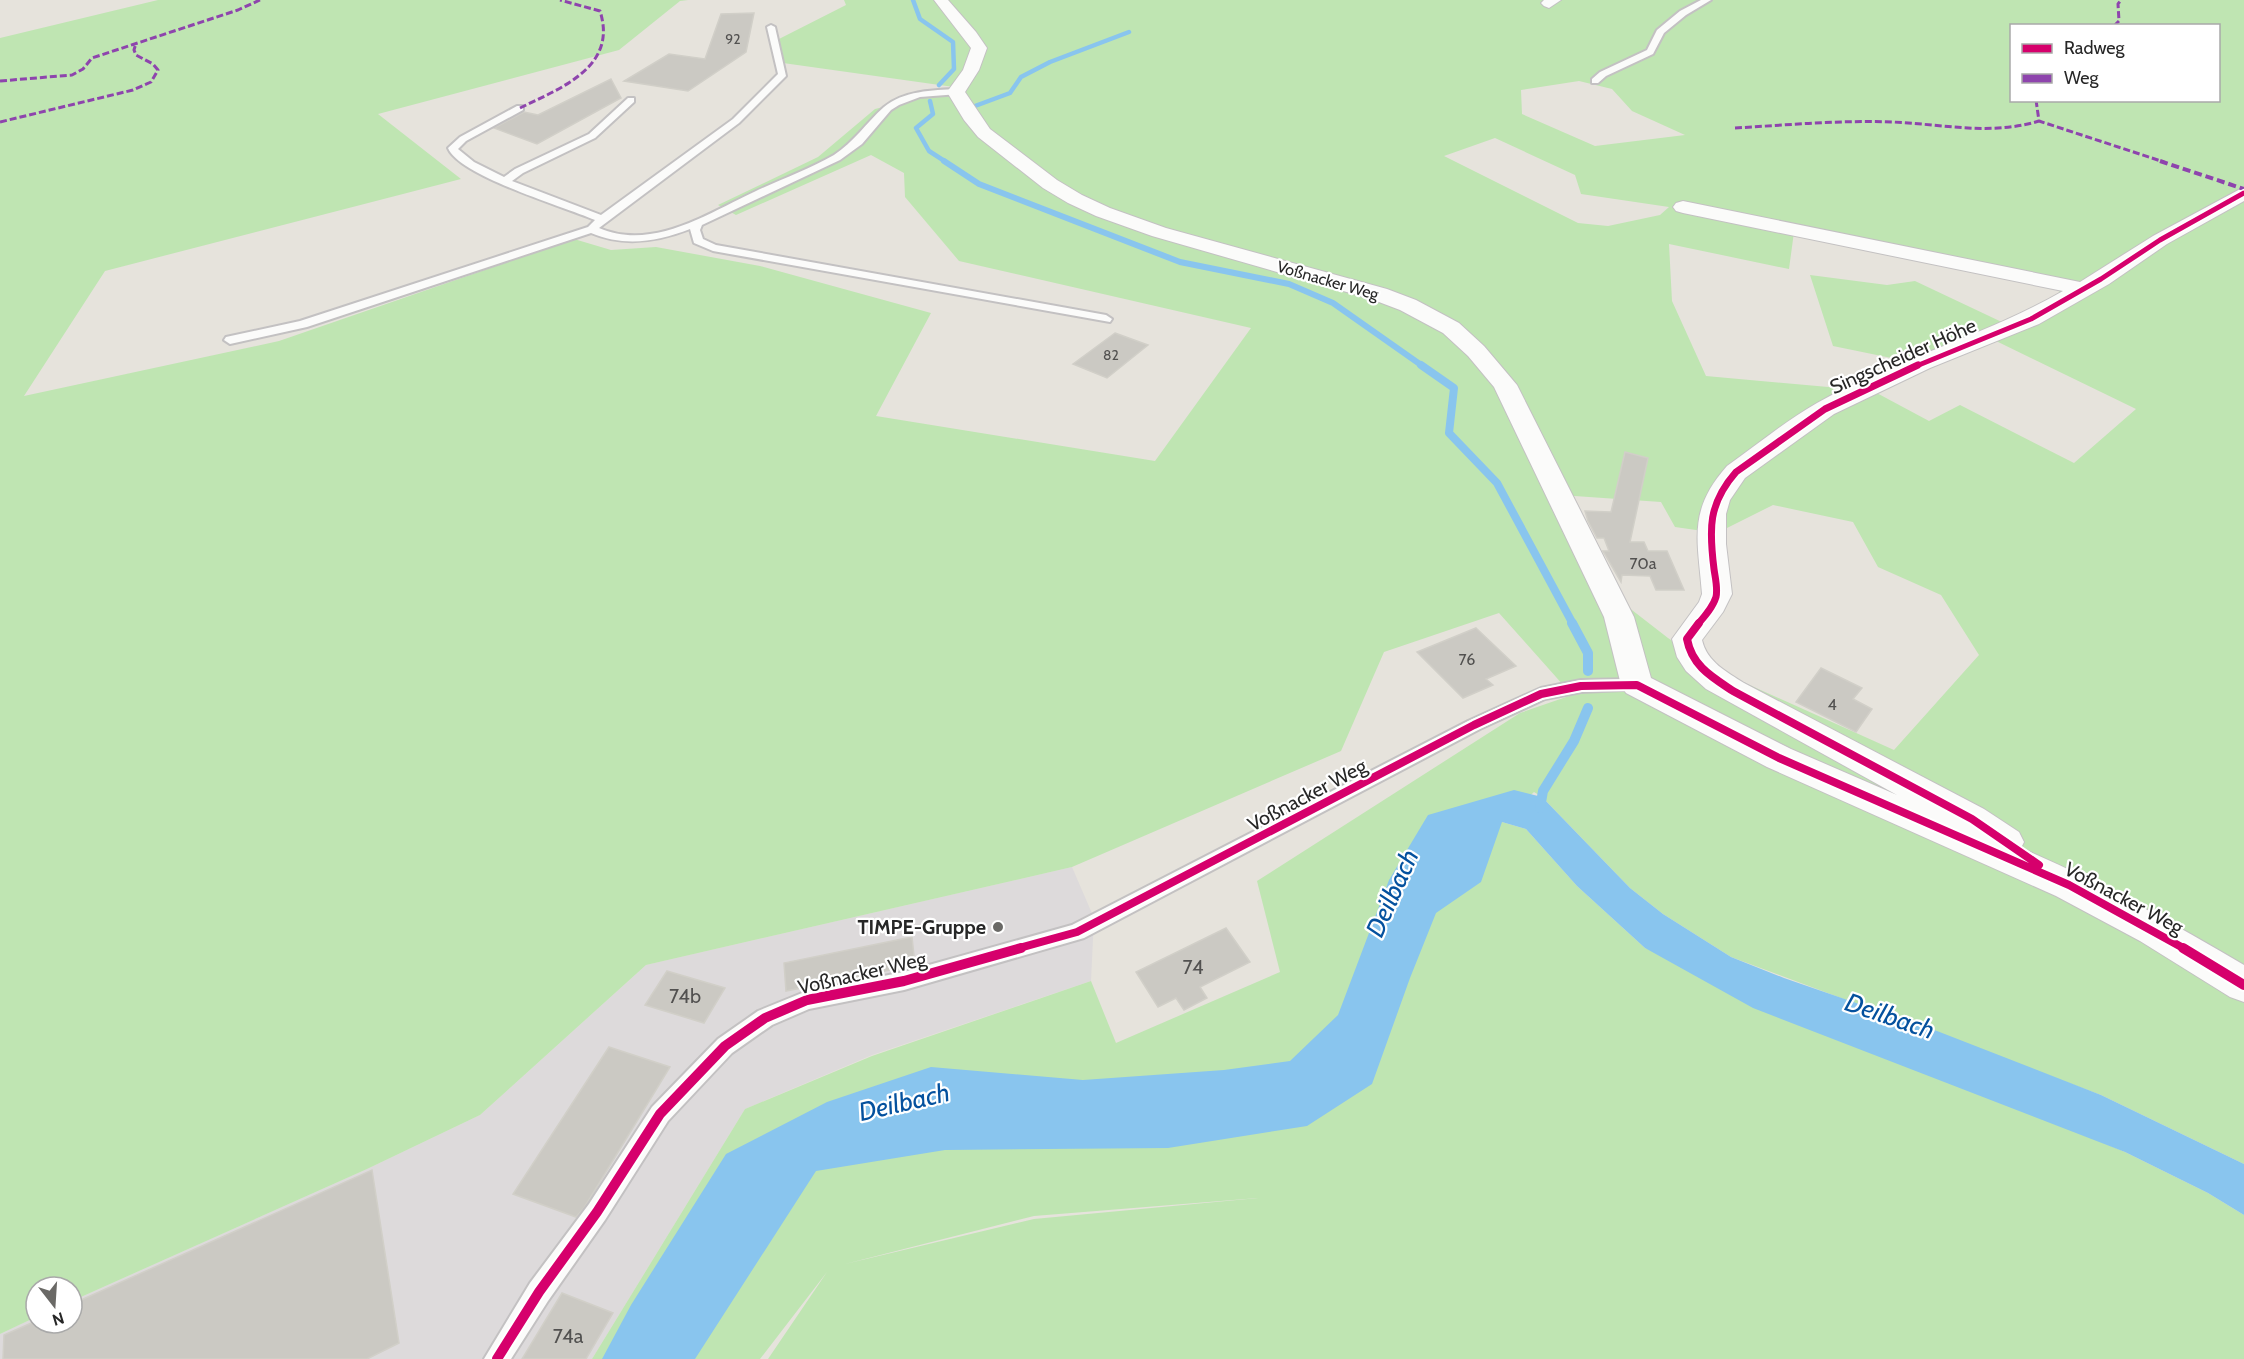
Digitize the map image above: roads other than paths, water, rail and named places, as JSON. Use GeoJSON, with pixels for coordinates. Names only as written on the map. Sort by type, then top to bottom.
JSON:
{"type":"FeatureCollection","features":[{"type":"Feature","properties":{"kind":"street"},"geometry":{"type":"LineString","coordinates":[[941,0],[951,16],[968,31],[979,48],[971,70],[956,92]]}},
{"type":"Feature","properties":{"kind":"street","name":"Voßnacker Weg"},"geometry":{"type":"LineString","coordinates":[[956,92],[984,133],[1050,184],[1075,199],[1103,212],[1159,232],[1379,294],[1433,316],[1451,328],[1476,351],[1505,385],[1619,617],[1637,685],[1779,758],[2069,885],[2154,930],[2244,985]]}},
{"type":"Feature","properties":{"kind":"street","name":"Singscheider Höhe"},"geometry":{"type":"LineString","coordinates":[[2069,885],[1972,819],[1733,691],[1708,675],[1692,658],[1687,639],[1713,605],[1717,594],[1710,520],[1719,491],[1736,472],[1825,409],[1922,363],[2031,319],[2244,192]]}},
{"type":"Feature","properties":{"kind":"street"},"geometry":{"type":"LineString","coordinates":[[1683,207],[2084,289]]}},
{"type":"Feature","properties":{"kind":"lane"},"geometry":{"type":"LineString","coordinates":[[1595,81],[1608,71],[1650,52],[1660,32],[1683,13],[1707,0]]}},
{"type":"Feature","properties":{"kind":"lane"},"geometry":{"type":"LineString","coordinates":[[230,340],[303,324],[592,229],[602,219],[736,121],[783,74],[771,27]]}},
{"type":"Feature","properties":{"kind":"lane"},"geometry":{"type":"LineString","coordinates":[[592,229],[605,236],[632,239],[657,236],[697,223],[847,151],[896,102],[920,94],[956,92]]}},
{"type":"Feature","properties":{"kind":"lane"},"geometry":{"type":"LineString","coordinates":[[505,181],[535,162],[591,136],[631,100]]}},
{"type":"Feature","properties":{"kind":"lane"},"geometry":{"type":"LineString","coordinates":[[520,108],[463,139],[453,148],[460,157],[505,181],[602,219]]}},
{"type":"Feature","properties":{"kind":"lane"},"geometry":{"type":"LineString","coordinates":[[697,223],[695,230],[698,241],[713,248],[1106,319]]}},
{"type":"Feature","properties":{"kind":"lane","name":"Voßnacker Weg"},"geometry":{"type":"LineString","coordinates":[[496,1359],[539,1292],[597,1212],[660,1114],[725,1046],[765,1018],[807,1000],[904,981],[1077,932],[1474,725],[1541,694],[1581,686],[1637,685]]}},
{"type":"Feature","properties":{"kind":"water","name":"Deilbach"},"geometry":{"type":"Polygon","coordinates":[[[1514,790],[1542,797],[1630,888],[1663,914],[1731,957],[1784,978],[1937,1031],[2101,1095],[2244,1164],[2244,1215],[2208,1193],[2125,1152],[1753,1008],[1645,948],[1577,886],[1526,829],[1502,822],[1481,882],[1436,913],[1372,1084],[1307,1126],[1168,1148],[945,1150],[816,1171],[695,1359],[602,1359],[631,1305],[726,1154],[827,1102],[931,1067],[1083,1080],[1224,1070],[1290,1061],[1338,1015],[1389,880],[1428,815],[1514,790]]]}},
{"type":"Feature","properties":{"kind":"waterway"},"geometry":{"type":"LineString","coordinates":[[913,0],[920,19],[953,42],[954,69],[939,85]]}},
{"type":"Feature","properties":{"kind":"waterway"},"geometry":{"type":"LineString","coordinates":[[975,106],[1010,93],[1021,77],[1050,62],[1129,32]]}},
{"type":"Feature","properties":{"kind":"waterway"},"geometry":{"type":"LineString","coordinates":[[930,101],[933,114],[916,128],[929,151],[946,162]]}},
{"type":"Feature","properties":{"kind":"waterway"},"geometry":{"type":"LineString","coordinates":[[944,161],[979,184],[1180,262],[1289,284],[1333,303],[1424,367]]}},
{"type":"Feature","properties":{"kind":"waterway"},"geometry":{"type":"LineString","coordinates":[[1421,365],[1454,388],[1449,433],[1497,483],[1573,624]]}},
{"type":"Feature","properties":{"kind":"waterway"},"geometry":{"type":"LineString","coordinates":[[1572,623],[1588,653],[1588,671]]}},
{"type":"Feature","properties":{"kind":"waterway"},"geometry":{"type":"LineString","coordinates":[[1540,808],[1543,791],[1574,741],[1588,708]]}},
{"type":"Feature","properties":{"kind":"place","name":"TIMPE-Gruppe"},"geometry":{"type":"Point","coordinates":[998,927]}}]}
